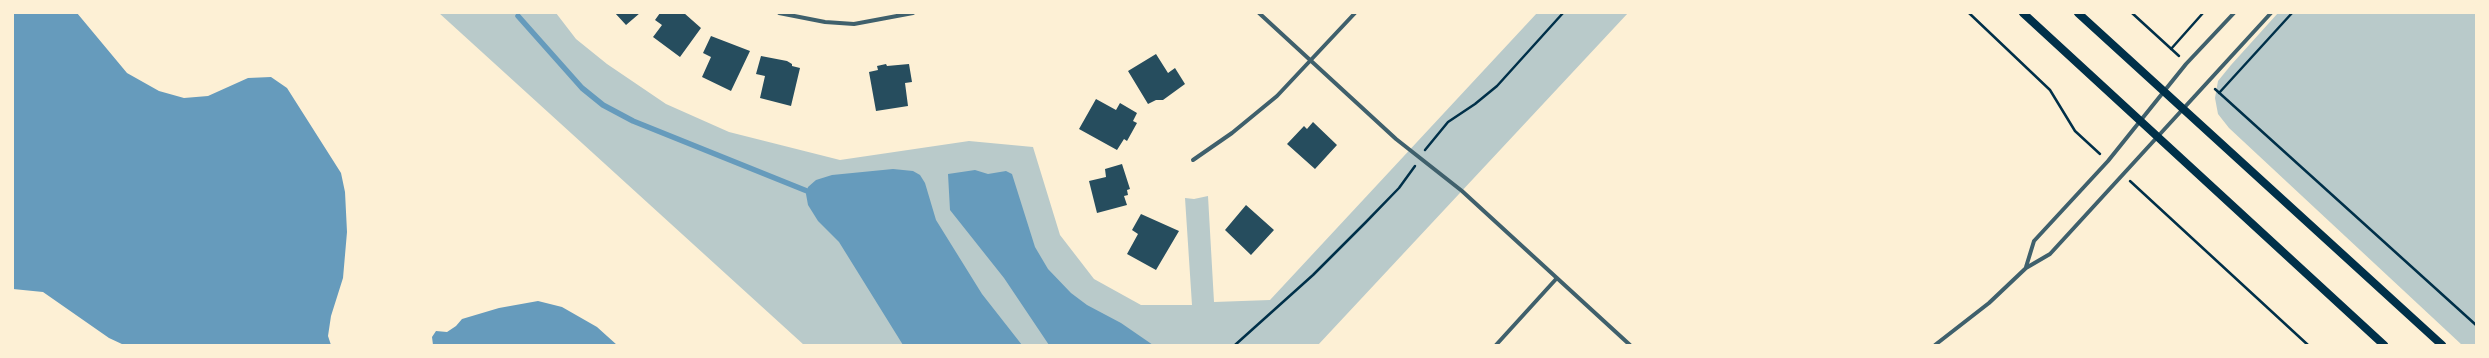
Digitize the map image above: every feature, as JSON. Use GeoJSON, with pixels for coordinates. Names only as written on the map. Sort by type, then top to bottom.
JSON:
{"type":"FeatureCollection","features":[{"type":"Feature","properties":{"kind":"main road"},"geometry":{"type":"LineString","coordinates":[[2023,13],[2384,345]]}},
{"type":"Feature","properties":{"kind":"main road"},"geometry":{"type":"LineString","coordinates":[[2078,13],[2442,345]]}},
{"type":"Feature","properties":{"kind":"street"},"geometry":{"type":"LineString","coordinates":[[779,13],[825,22],[854,24],[913,13]]}},
{"type":"Feature","properties":{"kind":"street"},"geometry":{"type":"LineString","coordinates":[[1259,13],[1396,139],[1462,191],[1630,345]]}},
{"type":"Feature","properties":{"kind":"street"},"geometry":{"type":"LineString","coordinates":[[1193,160],[1249,120],[1312,61],[1355,13]]}},
{"type":"Feature","properties":{"kind":"street"},"geometry":{"type":"LineString","coordinates":[[2026,268],[2034,241],[2108,161],[2186,64],[2234,13]]}},
{"type":"Feature","properties":{"kind":"street"},"geometry":{"type":"LineString","coordinates":[[1935,345],[1989,303],[2026,268],[2050,254],[2159,137],[2271,13]]}},
{"type":"Feature","properties":{"kind":"street"},"geometry":{"type":"LineString","coordinates":[[1496,345],[1558,278]]}},
{"type":"Feature","properties":{"kind":"path"},"geometry":{"type":"LineString","coordinates":[[1433,139],[1448,122],[1475,104],[1497,86],[1563,13]]}},
{"type":"Feature","properties":{"kind":"path"},"geometry":{"type":"LineString","coordinates":[[1969,13],[2050,90],[2075,131],[2098,152]]}},
{"type":"Feature","properties":{"kind":"path"},"geometry":{"type":"LineString","coordinates":[[2132,13],[2171,49],[2203,13]]}},
{"type":"Feature","properties":{"kind":"path"},"geometry":{"type":"LineString","coordinates":[[2292,13],[2219,93],[2476,325]]}},
{"type":"Feature","properties":{"kind":"path"},"geometry":{"type":"LineString","coordinates":[[1235,345],[1324,264],[1399,188],[1413,169]]}},
{"type":"Feature","properties":{"kind":"path"},"geometry":{"type":"LineString","coordinates":[[2136,186],[2308,345]]}},
{"type":"Feature","properties":{"kind":"shaded area"},"geometry":{"type":"Polygon","coordinates":[[[439,13],[556,13],[576,39],[607,64],[666,104],[729,132],[840,160],[969,141],[1033,147],[1060,235],[1094,279],[1141,305],[1192,305],[1185,198],[1194,199],[1208,196],[1214,302],[1270,300],[1537,13],[1628,13],[1318,345],[804,345],[439,13]]]}},
{"type":"Feature","properties":{"kind":"shaded area"},"geometry":{"type":"Polygon","coordinates":[[[2278,13],[2476,13],[2476,345],[2462,345],[2229,128],[2218,114],[2215,98],[2218,81],[2278,13]]]}},
{"type":"Feature","properties":{"kind":"water"},"geometry":{"type":"Polygon","coordinates":[[[13,13],[77,13],[127,73],[159,91],[184,98],[208,96],[248,78],[271,77],[287,88],[341,173],[345,192],[347,232],[343,278],[331,316],[328,336],[331,345],[124,345],[109,338],[43,292],[13,289],[13,13]]]}},
{"type":"Feature","properties":{"kind":"water"},"geometry":{"type":"Polygon","coordinates":[[[893,169],[913,171],[920,175],[925,183],[936,220],[982,294],[1022,345],[903,345],[839,242],[818,221],[808,205],[806,194],[808,187],[816,180],[832,175],[893,169]]]}},
{"type":"Feature","properties":{"kind":"water"},"geometry":{"type":"Polygon","coordinates":[[[975,170],[988,174],[1006,171],[1012,174],[1035,247],[1048,269],[1071,293],[1087,305],[1121,323],[1153,345],[1049,345],[1004,278],[950,210],[948,174],[975,170]]]}},
{"type":"Feature","properties":{"kind":"water"},"geometry":{"type":"Polygon","coordinates":[[[538,301],[562,307],[597,327],[617,345],[433,345],[432,337],[436,331],[447,332],[456,326],[462,319],[499,308],[538,301]]]}},
{"type":"Feature","properties":{"kind":"building"},"geometry":{"type":"Polygon","coordinates":[[[615,13],[640,13],[626,25],[615,13]]]}},
{"type":"Feature","properties":{"kind":"building"},"geometry":{"type":"Polygon","coordinates":[[[660,13],[684,13],[701,28],[680,57],[653,37],[662,25],[655,20],[660,13]]]}},
{"type":"Feature","properties":{"kind":"building"},"geometry":{"type":"Polygon","coordinates":[[[711,36],[750,51],[731,91],[702,77],[711,57],[703,53],[711,36]]]}},
{"type":"Feature","properties":{"kind":"building"},"geometry":{"type":"Polygon","coordinates":[[[1156,54],[1168,73],[1175,68],[1185,84],[1163,100],[1156,100],[1148,104],[1128,71],[1156,54]]]}},
{"type":"Feature","properties":{"kind":"building"},"geometry":{"type":"Polygon","coordinates":[[[761,56],[787,61],[792,64],[792,66],[800,68],[791,106],[760,98],[765,76],[756,74],[761,56]]]}},
{"type":"Feature","properties":{"kind":"building"},"geometry":{"type":"Polygon","coordinates":[[[886,64],[887,66],[909,64],[912,82],[905,83],[908,106],[876,111],[869,72],[878,70],[877,66],[886,64]]]}},
{"type":"Feature","properties":{"kind":"building"},"geometry":{"type":"Polygon","coordinates":[[[1096,99],[1116,110],[1120,103],[1137,113],[1133,121],[1137,123],[1127,141],[1124,139],[1117,150],[1079,129],[1096,99]]]}},
{"type":"Feature","properties":{"kind":"building"},"geometry":{"type":"Polygon","coordinates":[[[1313,122],[1337,145],[1315,169],[1287,144],[1304,126],[1307,129],[1313,122]]]}},
{"type":"Feature","properties":{"kind":"building"},"geometry":{"type":"Polygon","coordinates":[[[1122,164],[1130,189],[1127,190],[1128,195],[1124,196],[1127,205],[1097,213],[1089,181],[1106,177],[1105,169],[1122,164]]]}},
{"type":"Feature","properties":{"kind":"building"},"geometry":{"type":"Polygon","coordinates":[[[1246,205],[1274,230],[1251,255],[1225,230],[1246,205]]]}},
{"type":"Feature","properties":{"kind":"building"},"geometry":{"type":"Polygon","coordinates":[[[1141,214],[1179,231],[1156,270],[1127,254],[1138,234],[1132,230],[1141,214]]]}},
{"type":"Feature","properties":{"kind":"waterway"},"geometry":{"type":"LineString","coordinates":[[518,16],[582,88],[603,105],[633,121],[807,191]]}}]}
